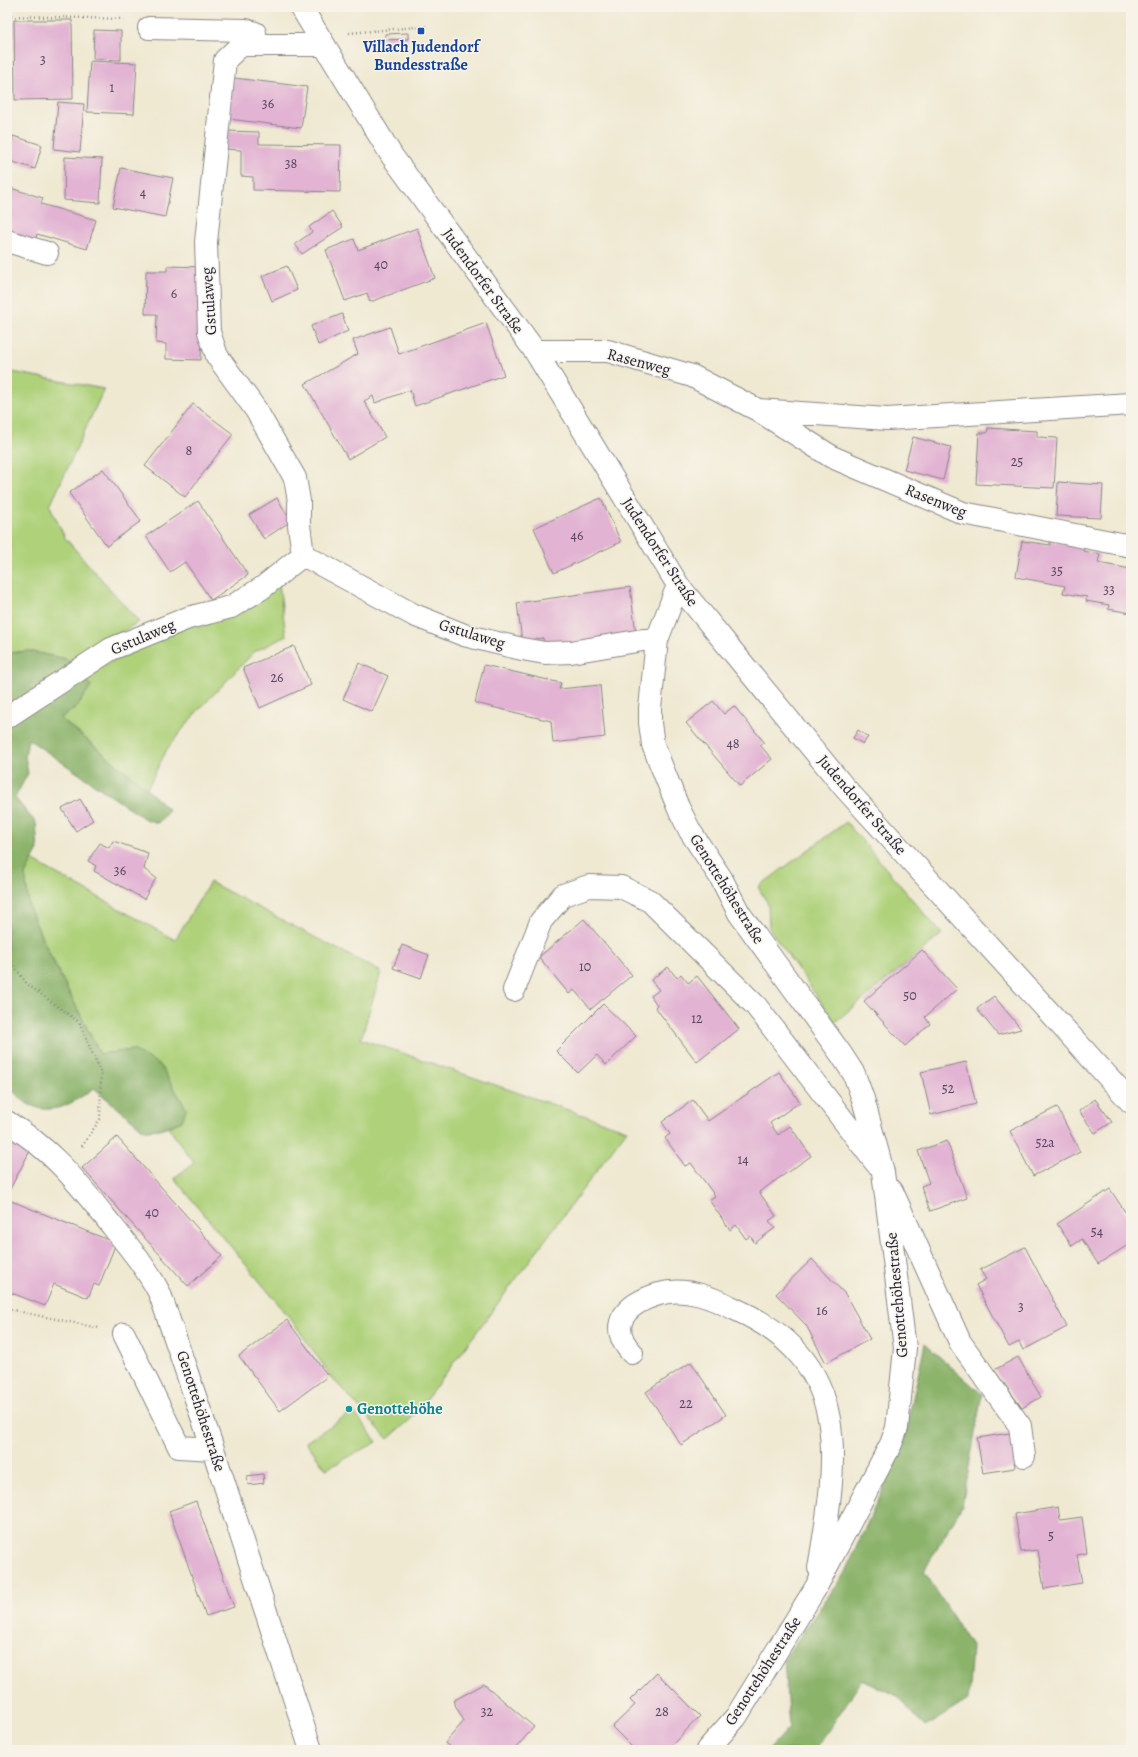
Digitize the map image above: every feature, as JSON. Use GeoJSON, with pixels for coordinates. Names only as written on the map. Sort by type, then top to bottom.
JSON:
{"type":"FeatureCollection","features":[{"type":"Feature","properties":{"kind":"street","name":"Judendorfer Straße"},"geometry":{"type":"LineString","coordinates":[[301,7],[392,156],[534,351],[678,586],[844,787],[1131,1102]]}},
{"type":"Feature","properties":{"kind":"street"},"geometry":{"type":"LineString","coordinates":[[149,28],[246,30],[256,33],[256,45]]}},
{"type":"Feature","properties":{"kind":"street","name":"Gstulaweg"},"geometry":{"type":"LineString","coordinates":[[303,555],[298,525],[299,501],[295,478],[256,410],[217,356],[209,332],[206,242],[225,60],[240,45],[324,45]]}},
{"type":"Feature","properties":{"kind":"street"},"geometry":{"type":"LineString","coordinates":[[7,241],[47,252]]}},
{"type":"Feature","properties":{"kind":"street","name":"Rasenweg"},"geometry":{"type":"LineString","coordinates":[[534,351],[608,352],[692,376],[758,410],[832,457],[963,513],[1131,546]]}},
{"type":"Feature","properties":{"kind":"street","name":"Rasenweg"},"geometry":{"type":"LineString","coordinates":[[758,410],[887,419],[1131,404]]}},
{"type":"Feature","properties":{"kind":"street","name":"Gstulaweg"},"geometry":{"type":"LineString","coordinates":[[303,555],[414,615],[464,635],[545,653],[571,652],[657,640]]}},
{"type":"Feature","properties":{"kind":"street","name":"Gstulaweg"},"geometry":{"type":"LineString","coordinates":[[7,717],[111,649],[188,618],[231,607],[262,588],[303,555]]}},
{"type":"Feature","properties":{"kind":"street","name":"Genottehöhestraße"},"geometry":{"type":"LineString","coordinates":[[678,586],[657,640],[650,723],[653,745],[659,764],[690,831],[721,878],[738,913],[854,1074],[883,1172],[960,1342],[1020,1426],[1024,1456]]}},
{"type":"Feature","properties":{"kind":"street","name":"Genottehöhestraße"},"geometry":{"type":"LineString","coordinates":[[514,990],[541,921],[563,895],[589,886],[621,887],[650,901],[756,1006],[883,1172],[905,1348],[897,1428],[891,1444],[815,1589],[736,1717],[706,1750]]}},
{"type":"Feature","properties":{"kind":"street","name":"Genottehöhestraße"},"geometry":{"type":"LineString","coordinates":[[7,1122],[38,1143],[67,1171],[135,1252],[156,1287],[168,1314],[311,1750]]}},
{"type":"Feature","properties":{"kind":"street","name":"Genottehöhestraße"},"geometry":{"type":"LineString","coordinates":[[632,1353],[621,1338],[619,1328],[622,1318],[628,1310],[638,1302],[665,1292],[676,1291],[687,1292],[713,1299],[748,1314],[786,1340],[799,1354],[811,1370],[826,1405],[833,1448],[831,1500],[815,1589]]}},
{"type":"Feature","properties":{"kind":"street"},"geometry":{"type":"LineString","coordinates":[[124,1334],[180,1447],[213,1449]]}},
{"type":"Feature","properties":{"kind":"path"},"geometry":{"type":"LineString","coordinates":[[348,33],[428,26]]}},
{"type":"Feature","properties":{"kind":"path"},"geometry":{"type":"LineString","coordinates":[[7,956],[27,984],[79,1022],[100,1073],[100,1119],[67,1171]]}},
{"type":"Feature","properties":{"kind":"path"},"geometry":{"type":"LineString","coordinates":[[7,1309],[124,1334]]}},
{"type":"Feature","properties":{"kind":"green space"},"geometry":{"type":"Polygon","coordinates":[[[7,371],[104,389],[50,506],[65,538],[139,622],[71,660],[28,651],[7,653],[7,371]]]}},
{"type":"Feature","properties":{"kind":"green space"},"geometry":{"type":"Polygon","coordinates":[[[279,584],[286,636],[254,652],[194,715],[167,749],[147,789],[60,718],[76,708],[82,675],[279,584]]]}},
{"type":"Feature","properties":{"kind":"green space"},"geometry":{"type":"Polygon","coordinates":[[[28,651],[71,660],[91,686],[76,708],[60,718],[147,789],[169,810],[158,823],[145,819],[28,739],[25,756],[28,773],[15,798],[36,823],[38,850],[25,874],[29,907],[42,939],[100,1054],[133,1050],[160,1065],[186,1108],[182,1121],[160,1129],[144,1130],[94,1088],[70,1103],[54,1109],[46,1109],[37,1108],[28,1104],[7,1085],[7,653],[28,651]]]}},
{"type":"Feature","properties":{"kind":"green space"},"geometry":{"type":"Polygon","coordinates":[[[846,822],[942,934],[835,1022],[769,928],[768,904],[758,887],[846,822]]]}},
{"type":"Feature","properties":{"kind":"green space"},"geometry":{"type":"Polygon","coordinates":[[[32,860],[175,940],[210,882],[381,972],[361,1039],[627,1130],[414,1416],[388,1439],[334,1380],[290,1318],[174,1178],[194,1163],[168,1127],[182,1121],[186,1108],[160,1065],[133,1050],[100,1054],[42,938],[29,907],[25,874],[32,860]]]}},
{"type":"Feature","properties":{"kind":"green space"},"geometry":{"type":"Polygon","coordinates":[[[925,1344],[982,1394],[962,1506],[924,1571],[972,1647],[968,1700],[925,1727],[897,1696],[862,1680],[815,1750],[768,1750],[789,1727],[784,1659],[844,1574],[902,1448],[925,1344]]]}},
{"type":"Feature","properties":{"kind":"green space"},"geometry":{"type":"Polygon","coordinates":[[[353,1411],[377,1442],[326,1469],[306,1442],[353,1411]]]}},
{"type":"Feature","properties":{"kind":"building"},"geometry":{"type":"Polygon","coordinates":[[[14,20],[72,20],[73,99],[15,100],[14,20]]]}},
{"type":"Feature","properties":{"kind":"building"},"geometry":{"type":"Polygon","coordinates":[[[94,30],[121,31],[121,60],[93,59],[94,30]]]}},
{"type":"Feature","properties":{"kind":"building"},"geometry":{"type":"Polygon","coordinates":[[[408,33],[408,39],[385,40],[385,34],[408,33]]]}},
{"type":"Feature","properties":{"kind":"building"},"geometry":{"type":"Polygon","coordinates":[[[90,61],[137,63],[134,114],[87,112],[90,61]]]}},
{"type":"Feature","properties":{"kind":"building"},"geometry":{"type":"Polygon","coordinates":[[[234,78],[307,87],[301,128],[229,119],[234,78]]]}},
{"type":"Feature","properties":{"kind":"building"},"geometry":{"type":"Polygon","coordinates":[[[58,102],[84,104],[80,152],[54,149],[58,102]]]}},
{"type":"Feature","properties":{"kind":"building"},"geometry":{"type":"Polygon","coordinates":[[[225,131],[259,132],[259,144],[341,145],[340,192],[253,190],[253,177],[241,176],[241,150],[225,149],[225,131]]]}},
{"type":"Feature","properties":{"kind":"building"},"geometry":{"type":"Polygon","coordinates":[[[13,136],[42,145],[35,169],[7,160],[13,136]]]}},
{"type":"Feature","properties":{"kind":"building"},"geometry":{"type":"Polygon","coordinates":[[[65,157],[102,159],[100,203],[64,200],[65,157]]]}},
{"type":"Feature","properties":{"kind":"building"},"geometry":{"type":"Polygon","coordinates":[[[121,168],[173,178],[165,217],[113,207],[121,168]]]}},
{"type":"Feature","properties":{"kind":"building"},"geometry":{"type":"Polygon","coordinates":[[[7,187],[43,198],[41,204],[96,220],[87,249],[37,234],[35,240],[7,232],[7,187]]]}},
{"type":"Feature","properties":{"kind":"building"},"geometry":{"type":"Polygon","coordinates":[[[332,211],[343,227],[302,254],[295,244],[312,232],[309,227],[332,211]]]}},
{"type":"Feature","properties":{"kind":"building"},"geometry":{"type":"Polygon","coordinates":[[[417,228],[435,278],[370,302],[367,293],[345,301],[326,250],[354,239],[358,250],[417,228]]]}},
{"type":"Feature","properties":{"kind":"building"},"geometry":{"type":"Polygon","coordinates":[[[167,266],[204,267],[201,360],[166,359],[166,344],[156,343],[157,314],[145,314],[146,271],[167,271],[167,266]]]}},
{"type":"Feature","properties":{"kind":"building"},"geometry":{"type":"Polygon","coordinates":[[[287,266],[297,290],[272,301],[262,276],[287,266]]]}},
{"type":"Feature","properties":{"kind":"building"},"geometry":{"type":"Polygon","coordinates":[[[342,314],[348,331],[318,345],[311,326],[342,314]]]}},
{"type":"Feature","properties":{"kind":"building"},"geometry":{"type":"Polygon","coordinates":[[[486,323],[504,375],[415,406],[410,390],[375,403],[373,396],[364,401],[385,437],[348,459],[305,384],[358,354],[353,340],[390,327],[399,354],[486,323]]]}},
{"type":"Feature","properties":{"kind":"building"},"geometry":{"type":"Polygon","coordinates":[[[193,404],[233,434],[185,497],[145,466],[193,404]]]}},
{"type":"Feature","properties":{"kind":"building"},"geometry":{"type":"Polygon","coordinates":[[[988,428],[1037,431],[1037,437],[1057,438],[1054,488],[976,484],[979,433],[987,433],[988,428]]]}},
{"type":"Feature","properties":{"kind":"building"},"geometry":{"type":"Polygon","coordinates":[[[913,437],[951,447],[943,480],[904,470],[913,437]]]}},
{"type":"Feature","properties":{"kind":"building"},"geometry":{"type":"Polygon","coordinates":[[[103,469],[141,521],[107,546],[69,493],[103,469]]]}},
{"type":"Feature","properties":{"kind":"building"},"geometry":{"type":"Polygon","coordinates":[[[1058,482],[1103,485],[1101,518],[1056,516],[1058,482]]]}},
{"type":"Feature","properties":{"kind":"building"},"geometry":{"type":"Polygon","coordinates":[[[277,498],[291,521],[264,539],[249,515],[277,498]]]}},
{"type":"Feature","properties":{"kind":"building"},"geometry":{"type":"Polygon","coordinates":[[[601,498],[621,542],[554,573],[534,528],[601,498]]]}},
{"type":"Feature","properties":{"kind":"building"},"geometry":{"type":"Polygon","coordinates":[[[198,501],[248,575],[211,600],[185,562],[170,572],[146,536],[198,501]]]}},
{"type":"Feature","properties":{"kind":"building"},"geometry":{"type":"Polygon","coordinates":[[[1022,541],[1050,545],[1050,541],[1083,547],[1083,551],[1100,554],[1098,563],[1131,569],[1131,613],[1108,609],[1109,605],[1086,601],[1087,597],[1063,593],[1065,586],[1016,577],[1022,541]]]}},
{"type":"Feature","properties":{"kind":"building"},"geometry":{"type":"Polygon","coordinates":[[[630,587],[636,634],[544,647],[543,638],[522,641],[517,603],[630,587]]]}},
{"type":"Feature","properties":{"kind":"building"},"geometry":{"type":"Polygon","coordinates":[[[294,646],[311,685],[260,708],[243,668],[294,646]]]}},
{"type":"Feature","properties":{"kind":"building"},"geometry":{"type":"Polygon","coordinates":[[[359,663],[388,676],[372,712],[343,699],[359,663]]]}},
{"type":"Feature","properties":{"kind":"building"},"geometry":{"type":"Polygon","coordinates":[[[484,665],[561,683],[559,689],[600,685],[605,737],[553,743],[551,721],[475,703],[484,665]]]}},
{"type":"Feature","properties":{"kind":"building"},"geometry":{"type":"Polygon","coordinates":[[[713,701],[724,714],[734,706],[764,742],[760,745],[772,759],[740,786],[686,723],[713,701]]]}},
{"type":"Feature","properties":{"kind":"building"},"geometry":{"type":"Polygon","coordinates":[[[858,730],[868,737],[863,744],[853,738],[858,730]]]}},
{"type":"Feature","properties":{"kind":"building"},"geometry":{"type":"Polygon","coordinates":[[[80,799],[93,820],[76,831],[62,809],[80,799]]]}},
{"type":"Feature","properties":{"kind":"building"},"geometry":{"type":"Polygon","coordinates":[[[113,841],[148,853],[144,869],[156,878],[144,899],[94,871],[96,866],[88,861],[100,843],[109,848],[113,841]]]}},
{"type":"Feature","properties":{"kind":"building"},"geometry":{"type":"Polygon","coordinates":[[[584,919],[632,975],[591,1009],[574,990],[569,994],[539,957],[584,919]]]}},
{"type":"Feature","properties":{"kind":"building"},"geometry":{"type":"Polygon","coordinates":[[[402,945],[429,955],[421,978],[393,968],[402,945]]]}},
{"type":"Feature","properties":{"kind":"building"},"geometry":{"type":"Polygon","coordinates":[[[922,950],[957,989],[925,1017],[930,1024],[905,1046],[864,1001],[922,950]]]}},
{"type":"Feature","properties":{"kind":"building"},"geometry":{"type":"Polygon","coordinates":[[[668,967],[677,978],[681,974],[688,983],[697,976],[739,1029],[697,1062],[655,1007],[657,1005],[651,996],[659,990],[651,980],[668,967]]]}},
{"type":"Feature","properties":{"kind":"building"},"geometry":{"type":"Polygon","coordinates":[[[994,996],[1021,1029],[998,1035],[977,1009],[994,996]]]}},
{"type":"Feature","properties":{"kind":"building"},"geometry":{"type":"Polygon","coordinates":[[[603,1004],[636,1036],[606,1065],[597,1055],[578,1073],[556,1051],[603,1004]]]}},
{"type":"Feature","properties":{"kind":"building"},"geometry":{"type":"Polygon","coordinates":[[[966,1062],[976,1104],[931,1115],[921,1072],[966,1062]]]}},
{"type":"Feature","properties":{"kind":"building"},"geometry":{"type":"Polygon","coordinates":[[[779,1072],[800,1102],[770,1123],[778,1135],[790,1126],[811,1156],[759,1192],[776,1216],[769,1221],[775,1228],[755,1243],[750,1236],[746,1239],[736,1225],[730,1230],[709,1200],[715,1196],[691,1163],[685,1166],[665,1138],[670,1134],[662,1122],[693,1100],[708,1121],[779,1072]]]}},
{"type":"Feature","properties":{"kind":"building"},"geometry":{"type":"Polygon","coordinates":[[[1095,1099],[1112,1122],[1095,1133],[1079,1111],[1095,1099]]]}},
{"type":"Feature","properties":{"kind":"building"},"geometry":{"type":"Polygon","coordinates":[[[1057,1107],[1080,1152],[1033,1176],[1010,1131],[1057,1107]]]}},
{"type":"Feature","properties":{"kind":"building"},"geometry":{"type":"Polygon","coordinates":[[[7,1130],[33,1145],[9,1191],[7,1190],[7,1130]]]}},
{"type":"Feature","properties":{"kind":"building"},"geometry":{"type":"Polygon","coordinates":[[[117,1137],[222,1256],[188,1286],[82,1168],[117,1137]]]}},
{"type":"Feature","properties":{"kind":"building"},"geometry":{"type":"Polygon","coordinates":[[[947,1141],[967,1198],[930,1211],[921,1186],[929,1183],[918,1151],[947,1141]]]}},
{"type":"Feature","properties":{"kind":"building"},"geometry":{"type":"Polygon","coordinates":[[[1110,1189],[1131,1221],[1131,1243],[1098,1264],[1082,1239],[1072,1246],[1057,1224],[1110,1189]]]}},
{"type":"Feature","properties":{"kind":"building"},"geometry":{"type":"Polygon","coordinates":[[[9,1200],[116,1243],[99,1286],[94,1284],[88,1298],[54,1284],[45,1306],[9,1292],[7,1296],[7,1202],[9,1200]]]}},
{"type":"Feature","properties":{"kind":"building"},"geometry":{"type":"Polygon","coordinates":[[[1025,1247],[1067,1327],[1023,1350],[1019,1342],[1009,1347],[976,1285],[986,1279],[980,1270],[1025,1247]]]}},
{"type":"Feature","properties":{"kind":"building"},"geometry":{"type":"Polygon","coordinates":[[[812,1259],[845,1294],[870,1339],[826,1363],[806,1325],[776,1294],[812,1259]]]}},
{"type":"Feature","properties":{"kind":"building"},"geometry":{"type":"Polygon","coordinates":[[[287,1320],[328,1376],[280,1411],[239,1356],[287,1320]]]}},
{"type":"Feature","properties":{"kind":"building"},"geometry":{"type":"Polygon","coordinates":[[[1018,1357],[1041,1397],[1022,1408],[994,1370],[1018,1357]]]}},
{"type":"Feature","properties":{"kind":"building"},"geometry":{"type":"Polygon","coordinates":[[[691,1362],[726,1415],[681,1445],[646,1392],[691,1362]]]}},
{"type":"Feature","properties":{"kind":"building"},"geometry":{"type":"Polygon","coordinates":[[[1010,1433],[1015,1468],[983,1473],[977,1438],[1010,1433]]]}},
{"type":"Feature","properties":{"kind":"building"},"geometry":{"type":"Polygon","coordinates":[[[263,1474],[264,1483],[248,1485],[247,1476],[263,1474]]]}},
{"type":"Feature","properties":{"kind":"building"},"geometry":{"type":"Polygon","coordinates":[[[196,1501],[234,1607],[206,1616],[169,1511],[196,1501]]]}},
{"type":"Feature","properties":{"kind":"building"},"geometry":{"type":"Polygon","coordinates":[[[1058,1507],[1060,1520],[1082,1517],[1087,1553],[1077,1555],[1082,1583],[1044,1589],[1038,1550],[1021,1552],[1015,1514],[1058,1507]]]}},
{"type":"Feature","properties":{"kind":"building"},"geometry":{"type":"Polygon","coordinates":[[[657,1673],[700,1716],[667,1750],[635,1750],[612,1727],[635,1705],[630,1700],[657,1673]]]}},
{"type":"Feature","properties":{"kind":"building"},"geometry":{"type":"Polygon","coordinates":[[[484,1684],[534,1727],[514,1750],[453,1750],[445,1743],[464,1721],[453,1701],[484,1684]]]}},
{"type":"Feature","properties":{"kind":"place","name":"Villach Judendorf Bundesstraße"},"geometry":{"type":"Point","coordinates":[421,31]}},
{"type":"Feature","properties":{"kind":"place","name":"Genottehöhe"},"geometry":{"type":"Point","coordinates":[349,1409]}}]}
